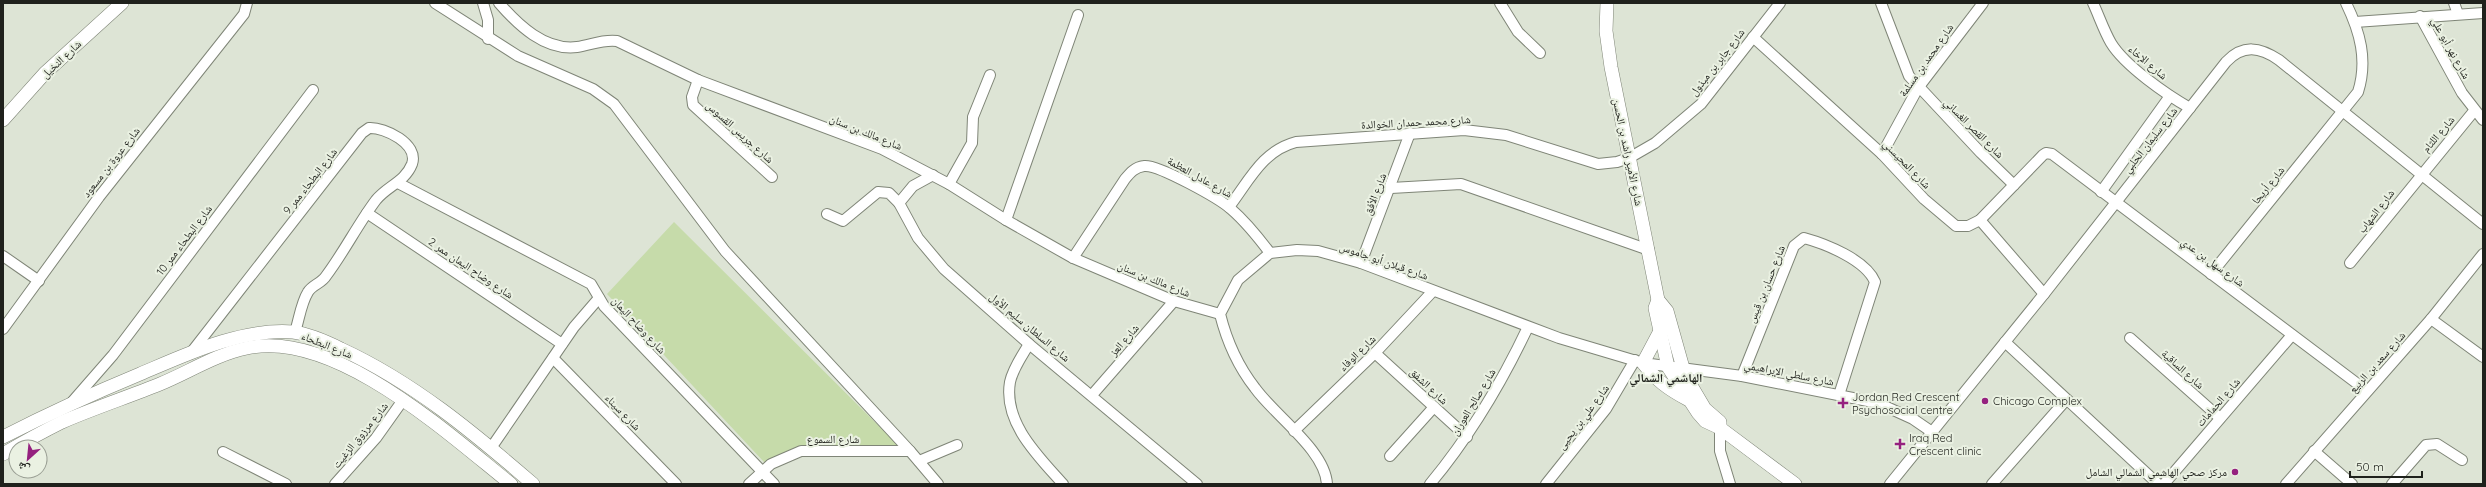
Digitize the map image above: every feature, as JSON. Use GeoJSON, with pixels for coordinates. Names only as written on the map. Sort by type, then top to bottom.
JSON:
{"type":"FeatureCollection","features":[{"type":"Feature","properties":{"kind":"street","name":"شارع النخيل"},"geometry":{"type":"LineString","coordinates":[[3,120],[46,73],[122,3]]}},
{"type":"Feature","properties":{"kind":"street","name":"شارع عروة بن مسعود"},"geometry":{"type":"LineString","coordinates":[[3,329],[99,197],[244,14],[247,3]]}},
{"type":"Feature","properties":{"kind":"street"},"geometry":{"type":"LineString","coordinates":[[435,3],[488,39],[547,71],[593,89],[614,104],[725,251],[910,450],[938,484]]}},
{"type":"Feature","properties":{"kind":"street"},"geometry":{"type":"LineString","coordinates":[[483,3],[488,20],[488,39]]}},
{"type":"Feature","properties":{"kind":"street","name":"شارع مالك بن سنان"},"geometry":{"type":"LineString","coordinates":[[499,3],[521,25],[550,43],[576,47],[608,40],[617,41],[698,80],[882,149],[949,184],[1006,220],[1073,258],[1174,301],[1220,314]]}},
{"type":"Feature","properties":{"kind":"street"},"geometry":{"type":"LineString","coordinates":[[1500,3],[1518,32],[1540,52]]}},
{"type":"Feature","properties":{"kind":"street","name":"شارع الأمير راشد بن الحسن"},"geometry":{"type":"LineString","coordinates":[[1606,3],[1606,32],[1611,67],[1649,250],[1658,300],[1656,308],[1668,366],[1688,400],[1701,418],[1720,428],[1795,484]]}},
{"type":"Feature","properties":{"kind":"street","name":"شارع جابر بن مبذول"},"geometry":{"type":"LineString","coordinates":[[1629,158],[1655,142],[1700,104],[1722,80],[1780,3]]}},
{"type":"Feature","properties":{"kind":"street","name":"شارع القصر الغساني"},"geometry":{"type":"LineString","coordinates":[[1881,3],[1905,69],[1918,88],[2014,184]]}},
{"type":"Feature","properties":{"kind":"street","name":"شارع محمد بن مسلمة"},"geometry":{"type":"LineString","coordinates":[[1882,154],[1918,88],[1983,3]]}},
{"type":"Feature","properties":{"kind":"street","name":"شارع الإخاء"},"geometry":{"type":"LineString","coordinates":[[2093,3],[2111,43],[2118,53],[2170,96],[2190,108]]}},
{"type":"Feature","properties":{"kind":"street"},"geometry":{"type":"LineString","coordinates":[[2344,111],[2358,92],[2362,80],[2362,46],[2355,22],[2346,3]]}},
{"type":"Feature","properties":{"kind":"street"},"geometry":{"type":"LineString","coordinates":[[2454,3],[2458,14]]}},
{"type":"Feature","properties":{"kind":"street"},"geometry":{"type":"LineString","coordinates":[[2355,22],[2420,16],[2483,13]]}},
{"type":"Feature","properties":{"kind":"street"},"geometry":{"type":"LineString","coordinates":[[1006,220],[1078,16]]}},
{"type":"Feature","properties":{"kind":"street","name":"شارع نهر أبو علي"},"geometry":{"type":"LineString","coordinates":[[2420,16],[2454,79],[2474,111],[2483,120]]}},
{"type":"Feature","properties":{"kind":"street","name":"شارع المحيسني"},"geometry":{"type":"LineString","coordinates":[[1753,37],[1882,154],[1924,198],[1956,226],[1968,226],[1980,220],[2046,153]]}},
{"type":"Feature","properties":{"kind":"street","name":"شارع سليمان الحلبي"},"geometry":{"type":"LineString","coordinates":[[1890,484],[2044,294],[2232,56],[2245,49],[2253,48],[2270,53],[2483,224]]}},
{"type":"Feature","properties":{"kind":"street"},"geometry":{"type":"LineString","coordinates":[[949,184],[972,143],[973,117],[990,76]]}},
{"type":"Feature","properties":{"kind":"street","name":"شارع جريس القسوس"},"geometry":{"type":"LineString","coordinates":[[698,80],[692,97],[693,105],[772,177]]}},
{"type":"Feature","properties":{"kind":"street","name":"شارع البطحاء ممر 10"},"geometry":{"type":"LineString","coordinates":[[72,402],[113,355],[313,90]]}},
{"type":"Feature","properties":{"kind":"street"},"geometry":{"type":"LineString","coordinates":[[2101,192],[2170,96]]}},
{"type":"Feature","properties":{"kind":"street","name":"شارع أريحا"},"geometry":{"type":"LineString","coordinates":[[2212,274],[2344,111]]}},
{"type":"Feature","properties":{"kind":"street","name":"شارع اللثام"},"geometry":{"type":"LineString","coordinates":[[2421,173],[2474,111]]}},
{"type":"Feature","properties":{"kind":"street","name":"شارع البطحاء ممر 9"},"geometry":{"type":"LineString","coordinates":[[190,354],[362,133],[369,128],[385,130],[411,150],[413,158],[412,165],[398,183],[384,191],[367,213],[324,280],[307,293],[295,332]]}},
{"type":"Feature","properties":{"kind":"street","name":"شارع محمد حمدان الخوالدة"},"geometry":{"type":"LineString","coordinates":[[1229,208],[1268,156],[1283,146],[1296,142],[1464,130],[1482,131],[1506,136],[1598,164],[1629,158]]}},
{"type":"Feature","properties":{"kind":"street","name":"شارع الأفق"},"geometry":{"type":"LineString","coordinates":[[1361,263],[1391,188],[1410,133]]}},
{"type":"Feature","properties":{"kind":"street","name":"شارع سهل بن عدي"},"geometry":{"type":"LineString","coordinates":[[2046,153],[2052,154],[2366,391]]}},
{"type":"Feature","properties":{"kind":"street","name":"شارع عادل العظمة"},"geometry":{"type":"LineString","coordinates":[[1073,258],[1124,179],[1133,170],[1145,166],[1158,167],[1229,208],[1270,253]]}},
{"type":"Feature","properties":{"kind":"street","name":"شارع الشهاب"},"geometry":{"type":"LineString","coordinates":[[2350,263],[2421,173]]}},
{"type":"Feature","properties":{"kind":"street"},"geometry":{"type":"LineString","coordinates":[[827,214],[839,220],[846,219],[878,192],[883,191],[889,193],[899,203],[913,186],[933,175]]}},
{"type":"Feature","properties":{"kind":"street"},"geometry":{"type":"LineString","coordinates":[[398,183],[582,278],[591,284],[599,298]]}},
{"type":"Feature","properties":{"kind":"street"},"geometry":{"type":"LineString","coordinates":[[1391,188],[1461,184],[1649,250]]}},
{"type":"Feature","properties":{"kind":"street","name":"شارع السلطان سليم الأول"},"geometry":{"type":"LineString","coordinates":[[899,203],[918,238],[930,254],[1029,344],[1197,484]]}},
{"type":"Feature","properties":{"kind":"street","name":"شارع وضاح اليمان ممر 2"},"geometry":{"type":"LineString","coordinates":[[367,213],[562,344]]}},
{"type":"Feature","properties":{"kind":"street"},"geometry":{"type":"LineString","coordinates":[[1980,220],[2044,294]]}},
{"type":"Feature","properties":{"kind":"street","name":"شارع حسان بن قيس"},"geometry":{"type":"LineString","coordinates":[[1742,376],[1794,246],[1804,238],[1829,246],[1859,264],[1872,276],[1875,282],[1839,395]]}},
{"type":"Feature","properties":{"kind":"street","name":"شارع قبلان أبو جاموس"},"geometry":{"type":"LineString","coordinates":[[1270,253],[1292,250],[1318,252],[1361,263],[1528,327],[1639,362],[1668,366]]}},
{"type":"Feature","properties":{"kind":"street"},"geometry":{"type":"LineString","coordinates":[[1270,253],[1238,280],[1220,314],[1232,353],[1242,369],[1276,414],[1294,431],[1319,459],[1326,474],[1326,484]]}},
{"type":"Feature","properties":{"kind":"street","name":"شارع سعد بن الربيع"},"geometry":{"type":"LineString","coordinates":[[2286,484],[2366,391],[2431,319],[2483,254]]}},
{"type":"Feature","properties":{"kind":"street"},"geometry":{"type":"LineString","coordinates":[[3,256],[39,281]]}},
{"type":"Feature","properties":{"kind":"street","name":"شارع الوفاء"},"geometry":{"type":"LineString","coordinates":[[1294,431],[1375,353],[1433,291]]}},
{"type":"Feature","properties":{"kind":"street","name":"شارع وضاح اليمان"},"geometry":{"type":"LineString","coordinates":[[491,448],[562,344],[599,298],[604,306],[774,484]]}},
{"type":"Feature","properties":{"kind":"street","name":"شارع الأمير راشد بن الحسن"},"geometry":{"type":"LineString","coordinates":[[1658,300],[1667,311],[1683,368],[1705,409],[1720,422],[1720,428]]}},
{"type":"Feature","properties":{"kind":"street","name":"شارع العز"},"geometry":{"type":"LineString","coordinates":[[1092,395],[1174,301]]}},
{"type":"Feature","properties":{"kind":"street"},"geometry":{"type":"LineString","coordinates":[[2431,319],[2483,357]]}},
{"type":"Feature","properties":{"kind":"street","name":"شارع صالح العوران"},"geometry":{"type":"LineString","coordinates":[[1430,484],[1467,437],[1499,384],[1528,327]]}},
{"type":"Feature","properties":{"kind":"street"},"geometry":{"type":"LineString","coordinates":[[1660,331],[1639,362],[1669,390],[1688,400]]}},
{"type":"Feature","properties":{"kind":"street","name":"شارع البطحاء"},"geometry":{"type":"LineString","coordinates":[[3,437],[72,402],[190,354],[236,338],[271,332],[295,332],[326,342],[351,354],[404,384],[491,448],[534,484]]}},
{"type":"Feature","properties":{"kind":"street","name":"شارع الحمامات"},"geometry":{"type":"LineString","coordinates":[[2164,484],[2292,335]]}},
{"type":"Feature","properties":{"kind":"street","name":"شارع الساقية"},"geometry":{"type":"LineString","coordinates":[[2130,338],[2220,418]]}},
{"type":"Feature","properties":{"kind":"street"},"geometry":{"type":"LineString","coordinates":[[2005,342],[2158,484]]}},
{"type":"Feature","properties":{"kind":"street"},"geometry":{"type":"LineString","coordinates":[[1029,344],[1013,371],[1010,387],[1012,404],[1019,428],[1025,440],[1063,484]]}},
{"type":"Feature","properties":{"kind":"street","name":"شارع البطحاء"},"geometry":{"type":"LineString","coordinates":[[3,454],[62,422],[175,378],[232,352],[258,346],[295,348],[327,357],[400,398],[511,484]]}},
{"type":"Feature","properties":{"kind":"street","name":"شارع الشفق"},"geometry":{"type":"LineString","coordinates":[[1375,353],[1467,437]]}},
{"type":"Feature","properties":{"kind":"street","name":"شارع سيناء"},"geometry":{"type":"LineString","coordinates":[[553,358],[676,484]]}},
{"type":"Feature","properties":{"kind":"street","name":"شارع علي بن يحيى"},"geometry":{"type":"LineString","coordinates":[[1548,483],[1606,409],[1639,362]]}},
{"type":"Feature","properties":{"kind":"street","name":"شارع سلطي الإبراهيمي"},"geometry":{"type":"LineString","coordinates":[[1668,366],[1742,376],[1878,403],[1896,410],[1932,432]]}},
{"type":"Feature","properties":{"kind":"street"},"geometry":{"type":"LineString","coordinates":[[400,398],[404,384]]}},
{"type":"Feature","properties":{"kind":"street","name":"شارع مرزوق الزغيت"},"geometry":{"type":"LineString","coordinates":[[335,484],[376,438],[400,398]]}},
{"type":"Feature","properties":{"kind":"street"},"geometry":{"type":"LineString","coordinates":[[1992,484],[2066,400]]}},
{"type":"Feature","properties":{"kind":"street"},"geometry":{"type":"LineString","coordinates":[[1390,456],[1434,407]]}},
{"type":"Feature","properties":{"kind":"street"},"geometry":{"type":"LineString","coordinates":[[1720,428],[1720,451],[1730,484]]}},
{"type":"Feature","properties":{"kind":"street"},"geometry":{"type":"LineString","coordinates":[[2392,484],[2426,445],[2437,444],[2462,460]]}},
{"type":"Feature","properties":{"kind":"street"},"geometry":{"type":"LineString","coordinates":[[919,461],[957,445]]}},
{"type":"Feature","properties":{"kind":"street","name":"شارع السموع"},"geometry":{"type":"LineString","coordinates":[[749,484],[781,458],[801,451],[910,450]]}},
{"type":"Feature","properties":{"kind":"street"},"geometry":{"type":"LineString","coordinates":[[2314,451],[2352,484]]}},
{"type":"Feature","properties":{"kind":"street"},"geometry":{"type":"LineString","coordinates":[[223,452],[286,484]]}},
{"type":"Feature","properties":{"kind":"green space"},"geometry":{"type":"Polygon","coordinates":[[[674,222],[904,451],[823,446],[765,463],[607,294],[674,222]]]}},
{"type":"Feature","properties":{"kind":"place","name":"Chicago Complex"},"geometry":{"type":"Point","coordinates":[1985,401]}},
{"type":"Feature","properties":{"kind":"place","name":"Jordan Red Crescent Psychosocial centre"},"geometry":{"type":"Point","coordinates":[1843,403]}},
{"type":"Feature","properties":{"kind":"place","name":"Iraq Red Crescent clinic"},"geometry":{"type":"Point","coordinates":[1900,444]}},
{"type":"Feature","properties":{"kind":"place","name":"مركز صحي الهاشمي الشمالي الشامل"},"geometry":{"type":"Point","coordinates":[2235,472]}},
{"type":"Feature","properties":{"kind":"district","name":"الهاشمي الشمالي"},"geometry":{"type":"Point","coordinates":[1666,378]}}]}
